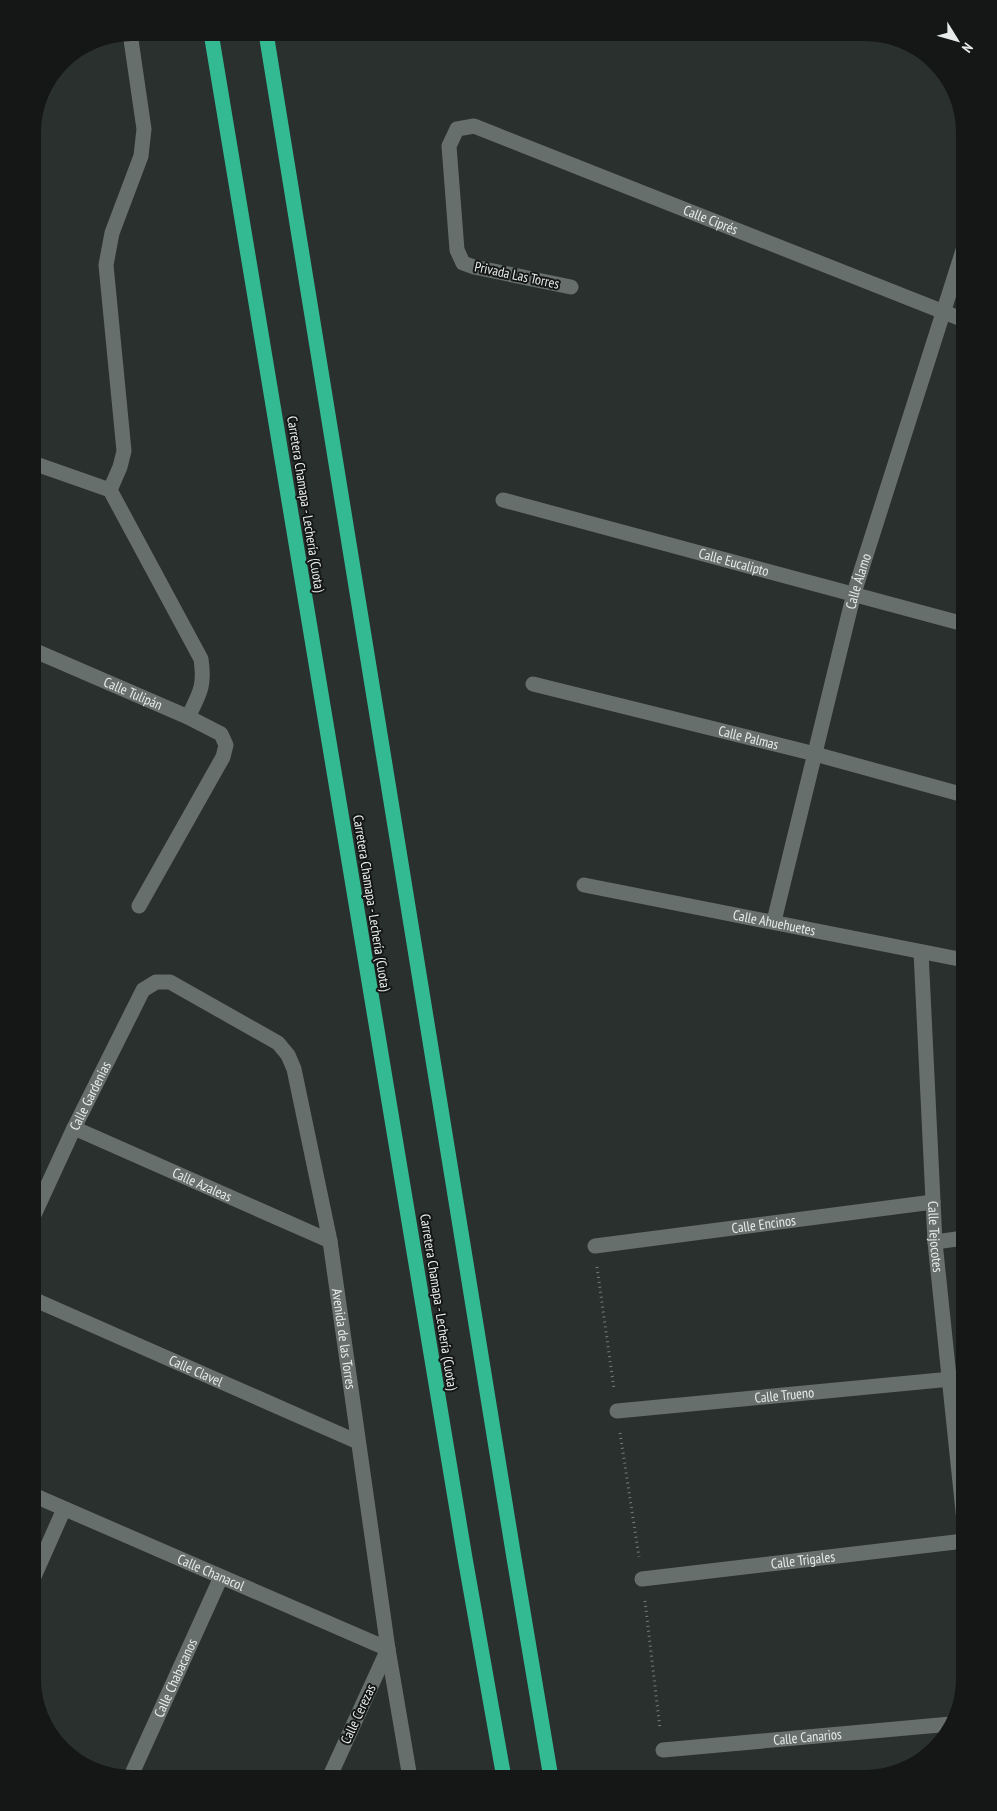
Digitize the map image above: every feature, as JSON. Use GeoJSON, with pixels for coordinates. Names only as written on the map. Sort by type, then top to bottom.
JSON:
{"type":"FeatureCollection","features":[{"type":"Feature","properties":{"kind":"highway","name":"Carretera Chamapa - Lechería (Cuota)"},"geometry":{"type":"LineString","coordinates":[[212,41],[460,1528],[503,1770]]}},
{"type":"Feature","properties":{"kind":"highway"},"geometry":{"type":"LineString","coordinates":[[267,41],[550,1770]]}},
{"type":"Feature","properties":{"kind":"street"},"geometry":{"type":"LineString","coordinates":[[110,490],[120,467],[124,451],[106,265],[112,233],[141,156],[144,129],[131,41]]}},
{"type":"Feature","properties":{"kind":"street","name":"Calle Ciprés"},"geometry":{"type":"LineString","coordinates":[[457,128],[474,126],[956,317]]}},
{"type":"Feature","properties":{"kind":"street","name":"Privada Las Torres"},"geometry":{"type":"LineString","coordinates":[[457,128],[449,146],[457,250],[463,263],[474,267],[571,287]]}},
{"type":"Feature","properties":{"kind":"street","name":"Calle Álamo"},"geometry":{"type":"LineString","coordinates":[[774,921],[854,594],[956,274]]}},
{"type":"Feature","properties":{"kind":"street"},"geometry":{"type":"LineString","coordinates":[[41,466],[110,490],[201,659],[204,676],[202,689],[188,717]]}},
{"type":"Feature","properties":{"kind":"street","name":"Calle Eucalipto"},"geometry":{"type":"LineString","coordinates":[[503,500],[956,622]]}},
{"type":"Feature","properties":{"kind":"street","name":"Calle Tulipán"},"geometry":{"type":"LineString","coordinates":[[41,653],[188,717],[221,734],[226,745],[223,757],[139,906]]}},
{"type":"Feature","properties":{"kind":"street","name":"Calle Palmas"},"geometry":{"type":"LineString","coordinates":[[533,684],[815,754],[956,793]]}},
{"type":"Feature","properties":{"kind":"street","name":"Calle Ahuehuetes"},"geometry":{"type":"LineString","coordinates":[[584,885],[774,921],[956,959]]}},
{"type":"Feature","properties":{"kind":"street","name":"Calle Tejocotes"},"geometry":{"type":"LineString","coordinates":[[921,952],[935,1242],[951,1379],[956,1406]]}},
{"type":"Feature","properties":{"kind":"street","name":"Calle Gardenias"},"geometry":{"type":"LineString","coordinates":[[41,1198],[143,990],[156,982]]}},
{"type":"Feature","properties":{"kind":"street","name":"Avenida de las Torres"},"geometry":{"type":"LineString","coordinates":[[156,982],[170,982],[278,1043],[288,1055],[294,1069],[330,1240],[388,1649],[409,1770]]}},
{"type":"Feature","properties":{"kind":"street","name":"Calle Azaleas"},"geometry":{"type":"LineString","coordinates":[[74,1128],[330,1240]]}},
{"type":"Feature","properties":{"kind":"street","name":"Calle Encinos"},"geometry":{"type":"LineString","coordinates":[[595,1246],[933,1202]]}},
{"type":"Feature","properties":{"kind":"street"},"geometry":{"type":"LineString","coordinates":[[935,1242],[956,1239]]}},
{"type":"Feature","properties":{"kind":"street","name":"Calle Clavel"},"geometry":{"type":"LineString","coordinates":[[41,1303],[358,1442]]}},
{"type":"Feature","properties":{"kind":"street","name":"Calle Trueno"},"geometry":{"type":"LineString","coordinates":[[616,1411],[951,1379]]}},
{"type":"Feature","properties":{"kind":"street","name":"Calle Chanacol"},"geometry":{"type":"LineString","coordinates":[[41,1499],[388,1649]]}},
{"type":"Feature","properties":{"kind":"street"},"geometry":{"type":"LineString","coordinates":[[41,1559],[64,1509]]}},
{"type":"Feature","properties":{"kind":"street","name":"Calle Trigales"},"geometry":{"type":"LineString","coordinates":[[642,1579],[956,1542]]}},
{"type":"Feature","properties":{"kind":"street","name":"Calle Chabacanos"},"geometry":{"type":"LineString","coordinates":[[134,1770],[221,1577]]}},
{"type":"Feature","properties":{"kind":"street","name":"Calle Cerezas"},"geometry":{"type":"LineString","coordinates":[[333,1770],[388,1649]]}},
{"type":"Feature","properties":{"kind":"street","name":"Calle Canarios"},"geometry":{"type":"LineString","coordinates":[[663,1750],[943,1725]]}},
{"type":"Feature","properties":{"kind":"path"},"geometry":{"type":"LineString","coordinates":[[595,1246],[616,1411],[642,1579],[663,1750]]}}]}
